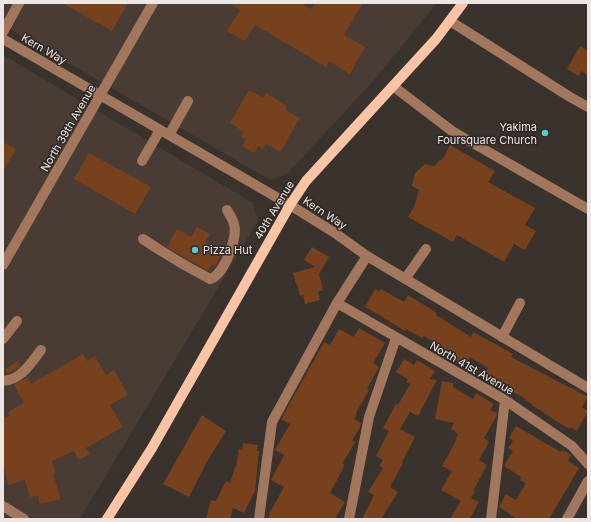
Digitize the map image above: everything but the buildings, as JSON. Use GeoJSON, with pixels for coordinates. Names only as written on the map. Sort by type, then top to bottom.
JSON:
{"type":"FeatureCollection","features":[{"type":"Feature","properties":{"kind":"main road","name":"40th Avenue"},"geometry":{"type":"LineString","coordinates":[[107,519],[152,448],[290,205],[306,181],[436,39],[463,3]]}},
{"type":"Feature","properties":{"kind":"street"},"geometry":{"type":"LineString","coordinates":[[3,32],[19,3]]}},
{"type":"Feature","properties":{"kind":"street","name":"North 39th Avenue"},"geometry":{"type":"LineString","coordinates":[[3,265],[153,3]]}},
{"type":"Feature","properties":{"kind":"street"},"geometry":{"type":"LineString","coordinates":[[450,21],[588,107]]}},
{"type":"Feature","properties":{"kind":"street","name":"Kern Way"},"geometry":{"type":"LineString","coordinates":[[3,39],[290,205],[367,256],[588,388]]}},
{"type":"Feature","properties":{"kind":"street"},"geometry":{"type":"LineString","coordinates":[[393,86],[452,131],[588,208]]}},
{"type":"Feature","properties":{"kind":"street"},"geometry":{"type":"LineString","coordinates":[[169,135],[188,101]]}},
{"type":"Feature","properties":{"kind":"street"},"geometry":{"type":"LineString","coordinates":[[142,161],[160,130]]}},
{"type":"Feature","properties":{"kind":"street"},"geometry":{"type":"LineString","coordinates":[[143,239],[167,256],[210,279],[214,278],[227,261],[233,244],[235,224],[227,210]]}},
{"type":"Feature","properties":{"kind":"street"},"geometry":{"type":"LineString","coordinates":[[405,279],[426,248]]}},
{"type":"Feature","properties":{"kind":"street"},"geometry":{"type":"LineString","coordinates":[[259,519],[272,422],[337,303],[367,256]]}},
{"type":"Feature","properties":{"kind":"street","name":"North 41st Avenue"},"geometry":{"type":"LineString","coordinates":[[337,303],[505,400],[572,446],[588,464]]}},
{"type":"Feature","properties":{"kind":"street"},"geometry":{"type":"LineString","coordinates":[[502,337],[520,303]]}},
{"type":"Feature","properties":{"kind":"street"},"geometry":{"type":"LineString","coordinates":[[3,339],[17,321]]}},
{"type":"Feature","properties":{"kind":"street"},"geometry":{"type":"LineString","coordinates":[[349,519],[369,417],[396,338]]}},
{"type":"Feature","properties":{"kind":"street"},"geometry":{"type":"LineString","coordinates":[[3,381],[16,377],[29,366],[40,350]]}},
{"type":"Feature","properties":{"kind":"street"},"geometry":{"type":"LineString","coordinates":[[491,519],[505,400]]}},
{"type":"Feature","properties":{"kind":"street"},"geometry":{"type":"LineString","coordinates":[[567,519],[588,481]]}},
{"type":"Feature","properties":{"kind":"street"},"geometry":{"type":"LineString","coordinates":[[3,506],[24,519]]}},
{"type":"Feature","properties":{"kind":"shaded area"},"geometry":{"type":"Polygon","coordinates":[[[3,3],[437,3],[375,79],[287,174],[270,180],[3,25],[3,3]]]}},
{"type":"Feature","properties":{"kind":"shaded area"},"geometry":{"type":"Polygon","coordinates":[[[3,55],[253,203],[258,221],[80,519],[3,519],[3,55]]]}},
{"type":"Feature","properties":{"kind":"place","name":"Yakima Foursquare Church"},"geometry":{"type":"Point","coordinates":[545,133]}},
{"type":"Feature","properties":{"kind":"place","name":"Pizza Hut"},"geometry":{"type":"Point","coordinates":[195,250]}}]}
